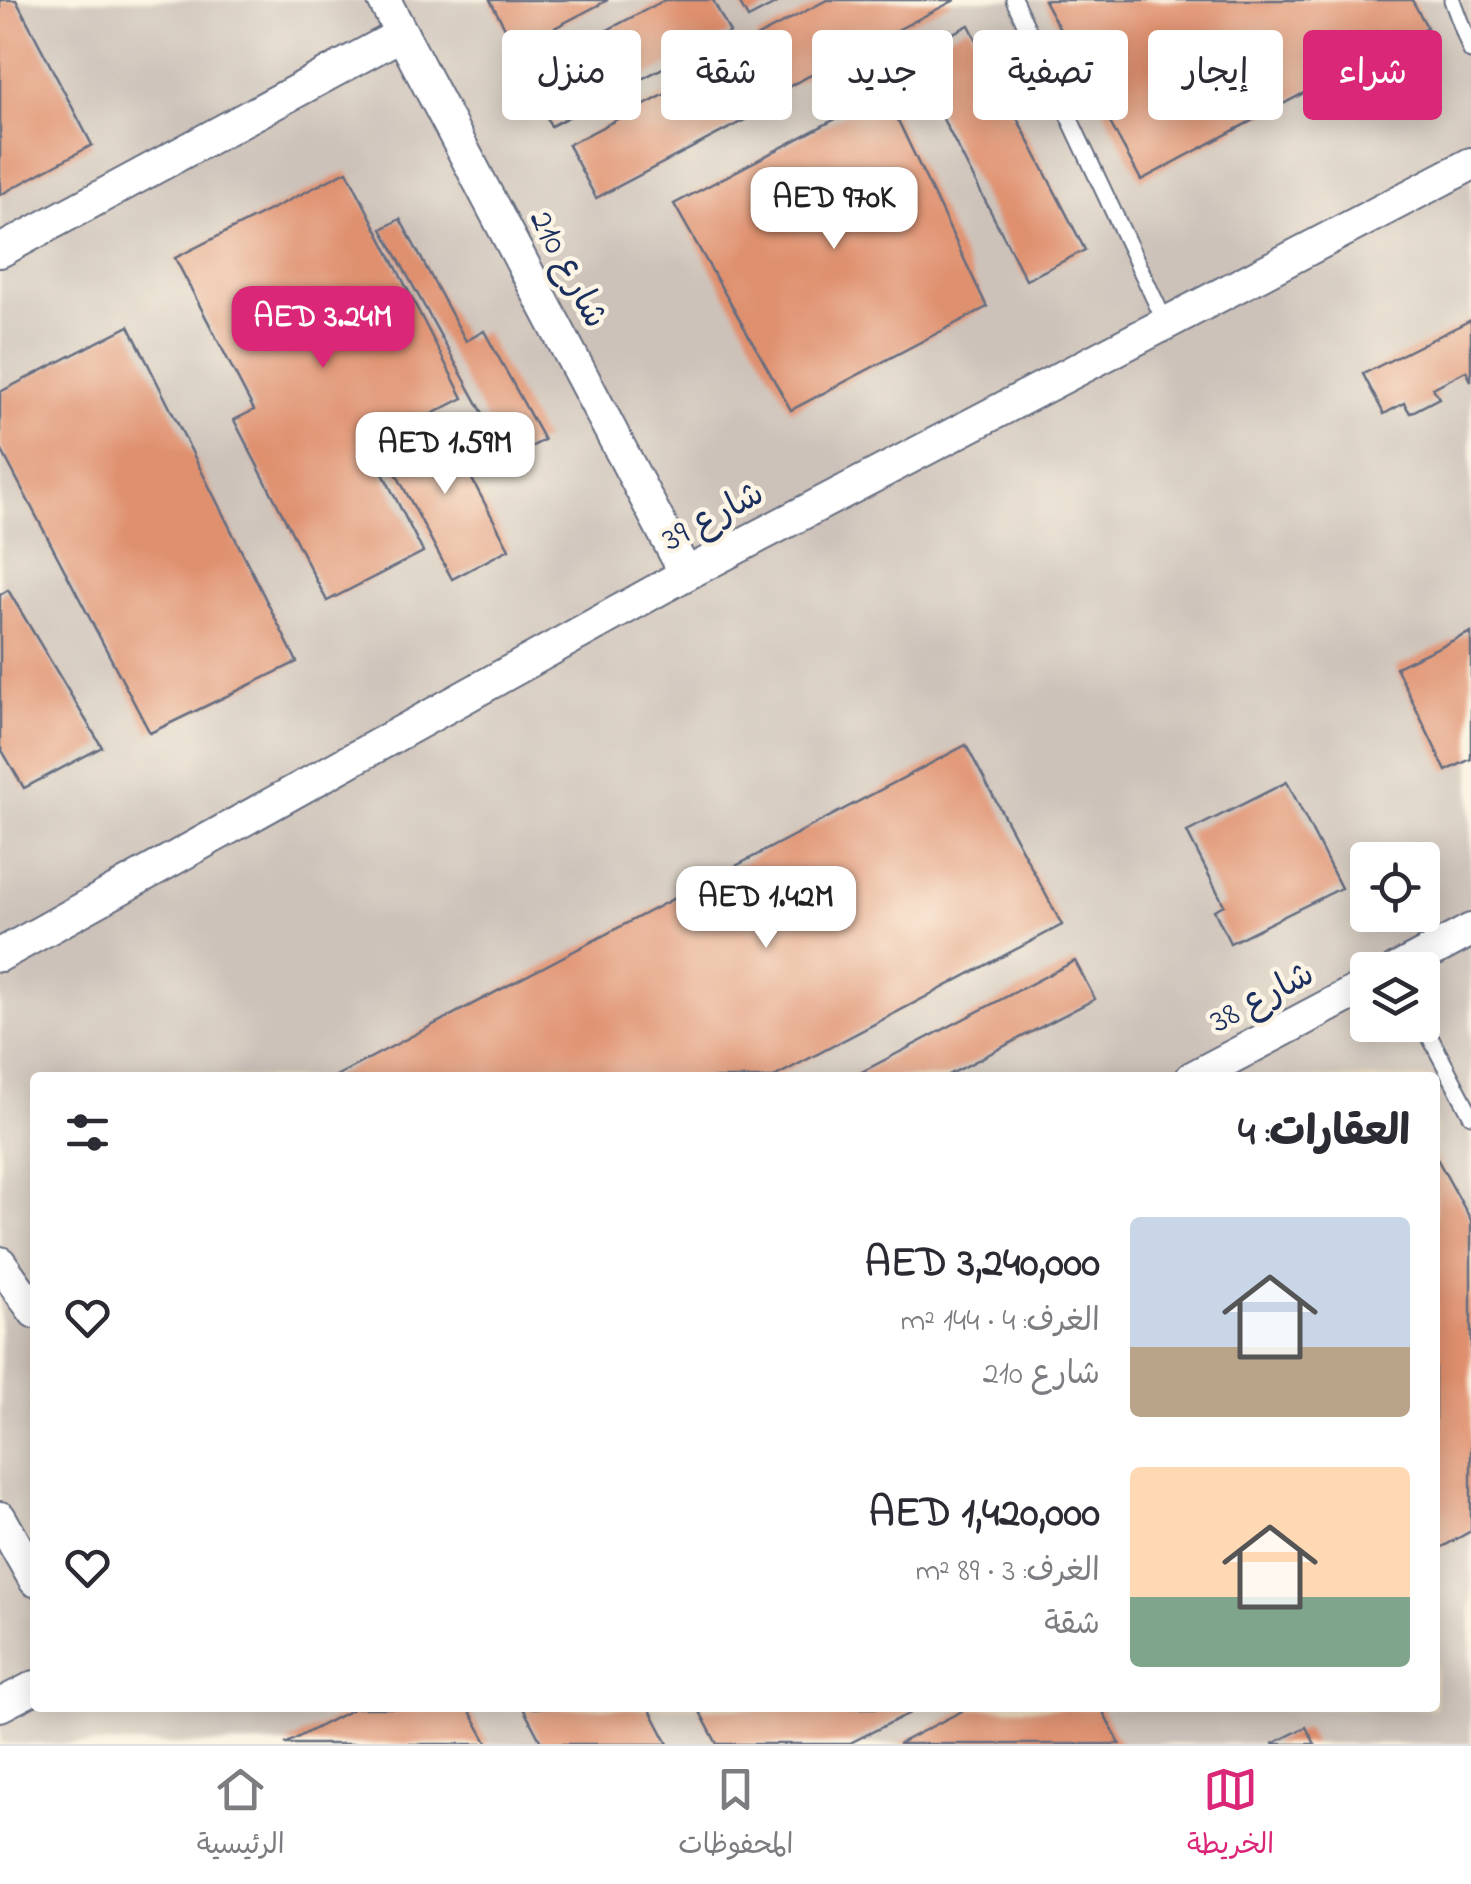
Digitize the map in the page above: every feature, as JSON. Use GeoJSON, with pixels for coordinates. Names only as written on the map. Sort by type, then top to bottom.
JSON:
{"type":"FeatureCollection","features":[{"type":"Feature","properties":{"kind":"street","name":"شارع 210"},"geometry":{"type":"LineString","coordinates":[[384,0],[686,574]]}},
{"type":"Feature","properties":{"kind":"street"},"geometry":{"type":"LineString","coordinates":[[0,251],[402,34]]}},
{"type":"Feature","properties":{"kind":"street","name":"شارع 39"},"geometry":{"type":"LineString","coordinates":[[0,955],[686,574],[1471,164]]}},
{"type":"Feature","properties":{"kind":"street"},"geometry":{"type":"LineString","coordinates":[[1430,952],[1471,930]]}},
{"type":"Feature","properties":{"kind":"street","name":"شارع 38"},"geometry":{"type":"LineString","coordinates":[[1203,1072],[1350,995]]}},
{"type":"Feature","properties":{"kind":"street"},"geometry":{"type":"LineString","coordinates":[[0,1262],[30,1305]]}},
{"type":"Feature","properties":{"kind":"street"},"geometry":{"type":"LineString","coordinates":[[0,1518],[30,1571]]}},
{"type":"Feature","properties":{"kind":"street"},"geometry":{"type":"LineString","coordinates":[[0,1705],[30,1690]]}},
{"type":"Feature","properties":{"kind":"lane"},"geometry":{"type":"LineString","coordinates":[[1014,0],[1166,324]]}},
{"type":"Feature","properties":{"kind":"lane"},"geometry":{"type":"LineString","coordinates":[[1452,0],[1471,51]]}},
{"type":"Feature","properties":{"kind":"lane"},"geometry":{"type":"LineString","coordinates":[[1433,1042],[1471,1115]]}},
{"type":"Feature","properties":{"kind":"shaded area"},"geometry":{"type":"Polygon","coordinates":[[[0,0],[1471,0],[1471,1744],[0,1744],[0,0]]]}},
{"type":"Feature","properties":{"kind":"building"},"geometry":{"type":"Polygon","coordinates":[[[0,0],[16,0],[92,145],[0,195],[0,0]]]}},
{"type":"Feature","properties":{"kind":"building"},"geometry":{"type":"Polygon","coordinates":[[[490,0],[608,0],[550,30],[506,30],[490,0]]]}},
{"type":"Feature","properties":{"kind":"building"},"geometry":{"type":"Polygon","coordinates":[[[665,0],[713,0],[728,30],[661,30],[661,69],[641,79],[641,30],[607,30],[665,0]]]}},
{"type":"Feature","properties":{"kind":"building"},"geometry":{"type":"Polygon","coordinates":[[[738,0],[783,0],[748,18],[738,0]]]}},
{"type":"Feature","properties":{"kind":"building"},"geometry":{"type":"Polygon","coordinates":[[[827,0],[955,0],[897,30],[812,30],[812,74],[792,85],[792,30],[769,30],[827,0]]]}},
{"type":"Feature","properties":{"kind":"building"},"geometry":{"type":"Polygon","coordinates":[[[1044,0],[1412,0],[1427,27],[1303,30],[1303,93],[1283,104],[1283,30],[1148,30],[1148,120],[1253,120],[1141,180],[1109,120],[1128,120],[1128,30],[1060,30],[1044,0]]]}},
{"type":"Feature","properties":{"kind":"building"},"geometry":{"type":"Polygon","coordinates":[[[969,25],[973,33],[973,120],[1018,120],[1085,250],[1026,280],[944,120],[953,120],[953,33],[969,25]]]}},
{"type":"Feature","properties":{"kind":"building"},"geometry":{"type":"Polygon","coordinates":[[[661,96],[661,120],[745,120],[596,198],[568,145],[616,120],[641,120],[641,107],[661,96]]]}},
{"type":"Feature","properties":{"kind":"building"},"geometry":{"type":"Polygon","coordinates":[[[834,120],[898,120],[987,307],[791,410],[674,204],[834,120]]]}},
{"type":"Feature","properties":{"kind":"building"},"geometry":{"type":"Polygon","coordinates":[[[347,171],[463,398],[369,446],[423,552],[327,601],[234,420],[254,410],[175,258],[347,171]]]}},
{"type":"Feature","properties":{"kind":"building"},"geometry":{"type":"Polygon","coordinates":[[[400,219],[466,341],[484,331],[544,440],[508,459],[382,229],[400,219]]]}},
{"type":"Feature","properties":{"kind":"building"},"geometry":{"type":"Polygon","coordinates":[[[1471,320],[1471,381],[1466,371],[1433,388],[1439,398],[1410,413],[1404,403],[1384,414],[1363,374],[1471,320]]]}},
{"type":"Feature","properties":{"kind":"building"},"geometry":{"type":"Polygon","coordinates":[[[129,326],[297,662],[150,733],[0,447],[0,392],[129,326]]]}},
{"type":"Feature","properties":{"kind":"building"},"geometry":{"type":"Polygon","coordinates":[[[438,415],[509,549],[452,579],[381,445],[438,415]]]}},
{"type":"Feature","properties":{"kind":"building"},"geometry":{"type":"Polygon","coordinates":[[[8,590],[102,747],[24,788],[0,747],[0,595],[8,590]]]}},
{"type":"Feature","properties":{"kind":"building"},"geometry":{"type":"Polygon","coordinates":[[[1471,632],[1471,759],[1446,771],[1396,667],[1471,632]]]}},
{"type":"Feature","properties":{"kind":"building"},"geometry":{"type":"Polygon","coordinates":[[[966,745],[1062,925],[783,1072],[343,1072],[966,745]]]}},
{"type":"Feature","properties":{"kind":"building"},"geometry":{"type":"Polygon","coordinates":[[[1287,782],[1341,888],[1230,943],[1214,910],[1224,905],[1187,832],[1287,782]]]}},
{"type":"Feature","properties":{"kind":"building"},"geometry":{"type":"Polygon","coordinates":[[[1075,961],[1095,999],[955,1072],[862,1072],[1075,961]]]}},
{"type":"Feature","properties":{"kind":"building"},"geometry":{"type":"Polygon","coordinates":[[[1440,1164],[1471,1220],[1471,1531],[1440,1548],[1440,1164]]]}},
{"type":"Feature","properties":{"kind":"building"},"geometry":{"type":"Polygon","coordinates":[[[347,1712],[470,1712],[488,1744],[285,1744],[347,1712]]]}},
{"type":"Feature","properties":{"kind":"building"},"geometry":{"type":"Polygon","coordinates":[[[525,1712],[651,1712],[668,1744],[542,1744],[525,1712]]]}},
{"type":"Feature","properties":{"kind":"building"},"geometry":{"type":"Polygon","coordinates":[[[700,1712],[912,1712],[848,1744],[717,1744],[700,1712]]]}},
{"type":"Feature","properties":{"kind":"building"},"geometry":{"type":"Polygon","coordinates":[[[960,1712],[1103,1712],[1120,1744],[898,1744],[960,1712]]]}},
{"type":"Feature","properties":{"kind":"building"},"geometry":{"type":"Polygon","coordinates":[[[1306,1727],[1315,1744],[1272,1744],[1306,1727]]]}}]}
